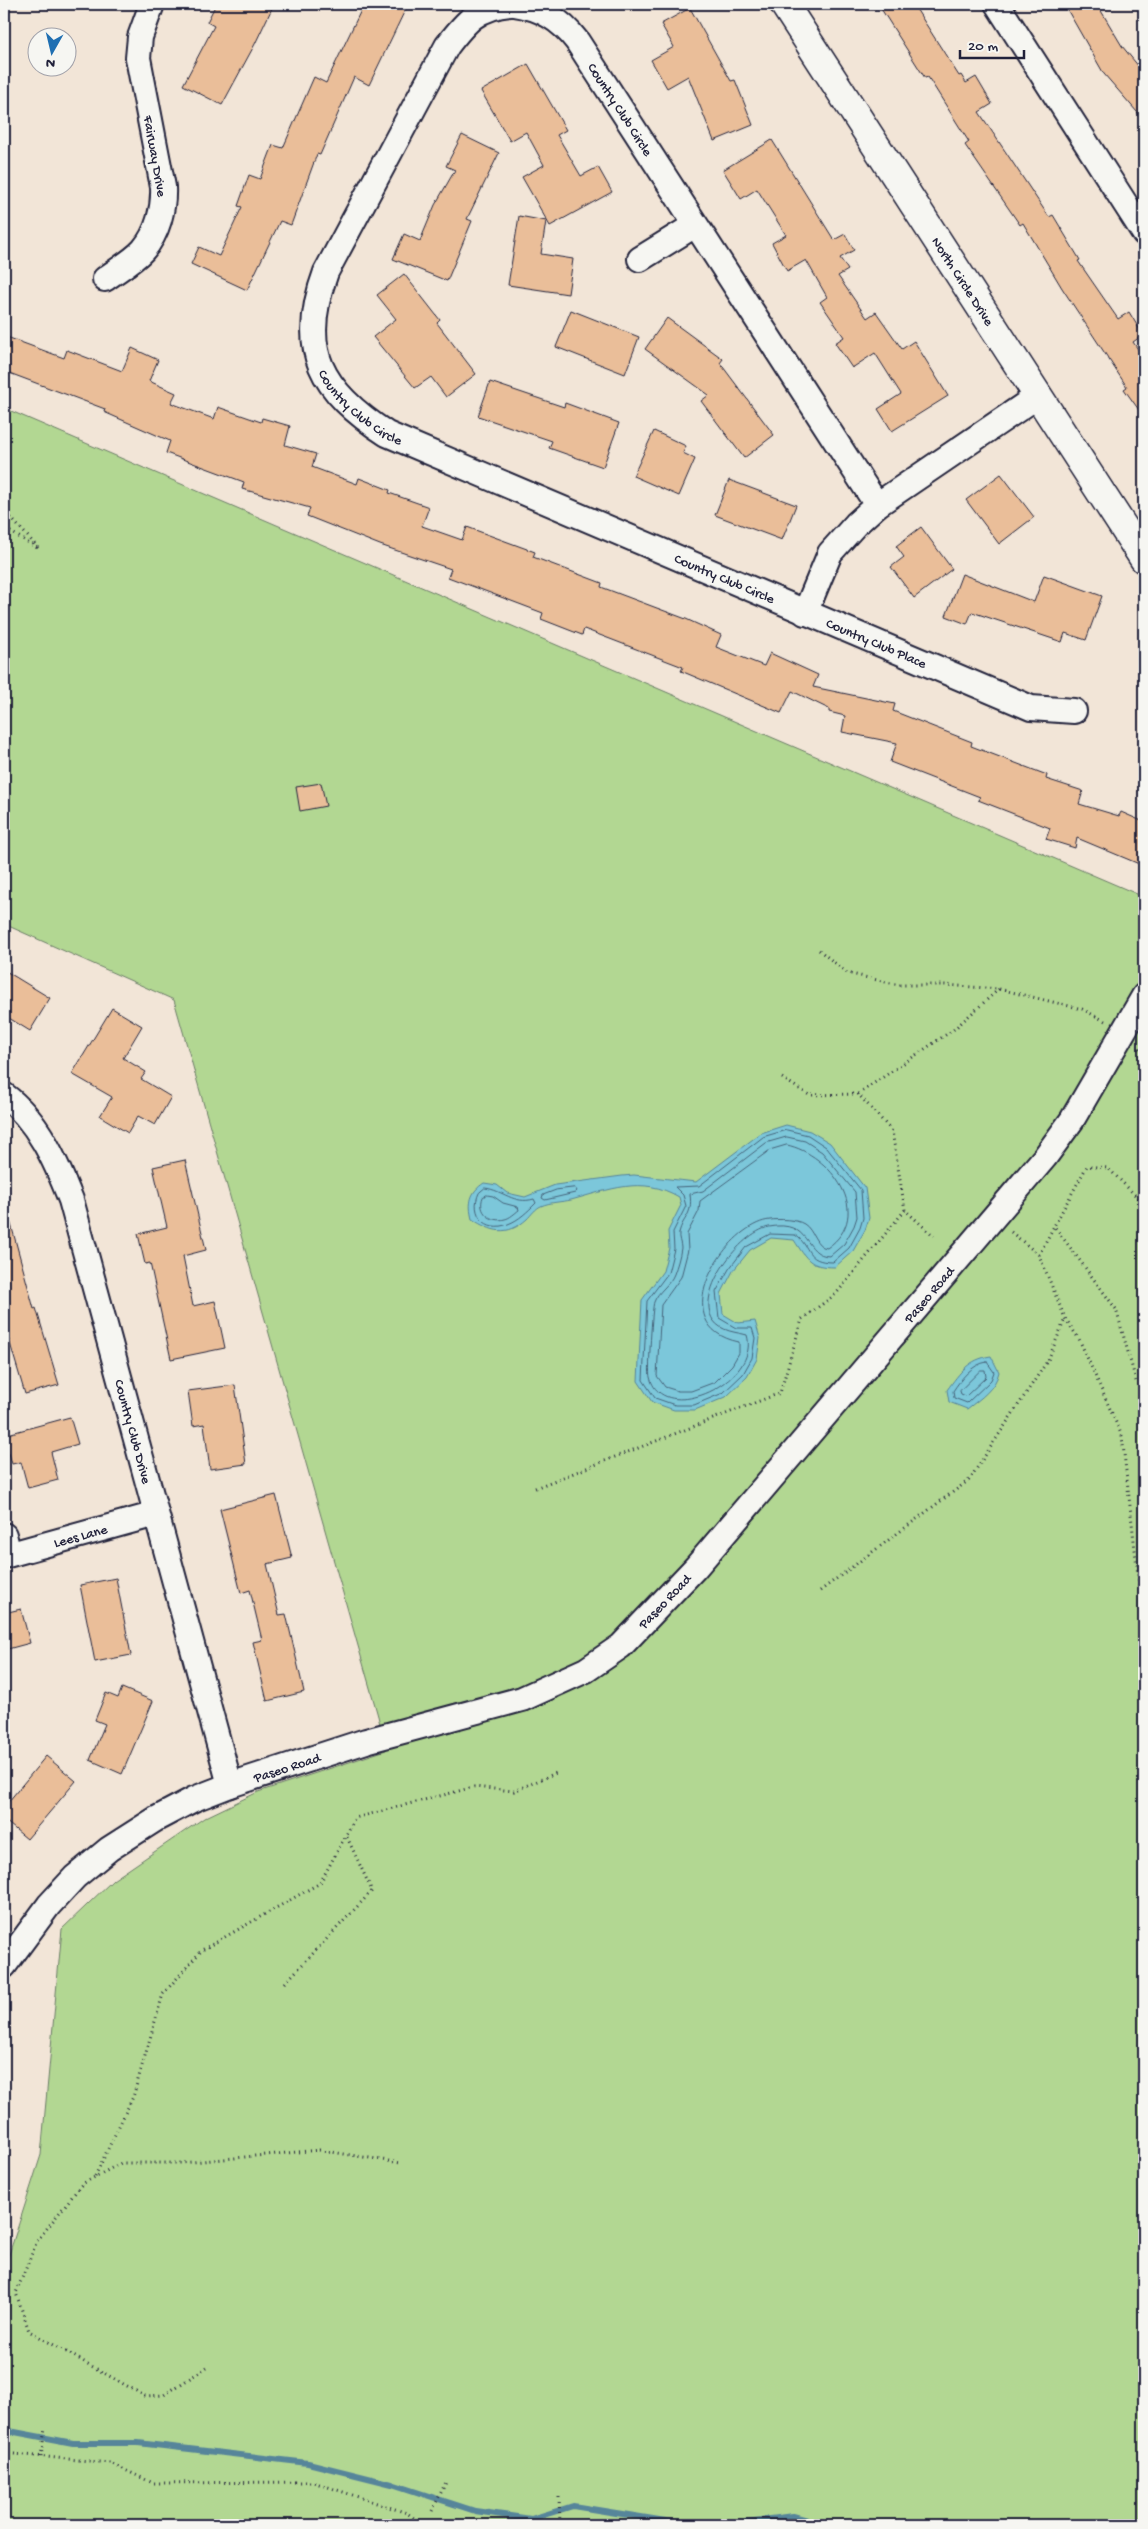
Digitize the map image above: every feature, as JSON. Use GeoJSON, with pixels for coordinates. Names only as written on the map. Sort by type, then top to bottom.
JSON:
{"type":"FeatureCollection","features":[{"type":"Feature","properties":{"kind":"main road","name":"North Circle Drive"},"geometry":{"type":"LineString","coordinates":[[784,4],[1144,559]]}},
{"type":"Feature","properties":{"kind":"street","name":"Country Club Circle"},"geometry":{"type":"LineString","coordinates":[[805,613],[387,434],[362,418],[346,403],[330,385],[320,368],[315,343],[314,319],[317,295],[326,272],[447,46],[462,27],[476,14],[493,6],[512,4],[532,6],[549,14],[566,27],[877,505]]}},
{"type":"Feature","properties":{"kind":"street"},"geometry":{"type":"LineString","coordinates":[[997,4],[1144,233]]}},
{"type":"Feature","properties":{"kind":"street","name":"Fairway Drive"},"geometry":{"type":"LineString","coordinates":[[105,279],[143,250],[160,220],[164,204],[163,187],[138,58],[144,6]]}},
{"type":"Feature","properties":{"kind":"street"},"geometry":{"type":"LineString","coordinates":[[640,258],[696,225]]}},
{"type":"Feature","properties":{"kind":"street"},"geometry":{"type":"LineString","coordinates":[[805,613],[830,553],[856,524],[877,505],[1039,395]]}},
{"type":"Feature","properties":{"kind":"street","name":"Country Club Place"},"geometry":{"type":"LineString","coordinates":[[805,613],[1031,708],[1074,711]]}},
{"type":"Feature","properties":{"kind":"street","name":"Paseo Road"},"geometry":{"type":"LineString","coordinates":[[4,1966],[48,1905],[76,1877],[109,1849],[156,1819],[194,1799],[230,1785],[366,1741],[522,1699],[568,1679],[610,1654],[658,1610],[890,1336],[994,1218],[1072,1120],[1144,996]]}},
{"type":"Feature","properties":{"kind":"street","name":"Country Club Drive"},"geometry":{"type":"LineString","coordinates":[[4,1094],[32,1124],[48,1147],[71,1200],[230,1785]]}},
{"type":"Feature","properties":{"kind":"street","name":"Lees Lane"},"geometry":{"type":"LineString","coordinates":[[6,1548],[156,1514]]}},
{"type":"Feature","properties":{"kind":"path"},"geometry":{"type":"LineString","coordinates":[[4,510],[39,549],[4,528]]}},
{"type":"Feature","properties":{"kind":"path"},"geometry":{"type":"LineString","coordinates":[[819,950],[847,973],[899,985],[945,985],[999,989],[1082,1009],[1123,1030],[1144,1053]]}},
{"type":"Feature","properties":{"kind":"path"},"geometry":{"type":"LineString","coordinates":[[782,1078],[809,1095],[858,1094],[953,1030],[999,989]]}},
{"type":"Feature","properties":{"kind":"path"},"geometry":{"type":"LineString","coordinates":[[858,1094],[892,1131],[905,1210],[934,1236]]}},
{"type":"Feature","properties":{"kind":"path"},"geometry":{"type":"LineString","coordinates":[[1039,1255],[1087,1166],[1108,1168],[1144,1204]]}},
{"type":"Feature","properties":{"kind":"path"},"geometry":{"type":"LineString","coordinates":[[535,1488],[780,1393],[802,1319],[836,1294],[905,1210]]}},
{"type":"Feature","properties":{"kind":"path"},"geometry":{"type":"LineString","coordinates":[[994,1218],[1039,1255],[1065,1318],[1079,1339],[1122,1436],[1144,1628]]}},
{"type":"Feature","properties":{"kind":"path"},"geometry":{"type":"LineString","coordinates":[[1054,1226],[1116,1309],[1136,1381]]}},
{"type":"Feature","properties":{"kind":"path"},"geometry":{"type":"LineString","coordinates":[[820,1591],[969,1480],[1048,1360],[1065,1318]]}},
{"type":"Feature","properties":{"kind":"path"},"geometry":{"type":"LineString","coordinates":[[95,2177],[133,2097],[162,1994],[202,1950],[320,1883],[355,1818],[474,1787],[514,1791],[556,1773]]}},
{"type":"Feature","properties":{"kind":"path"},"geometry":{"type":"LineString","coordinates":[[285,1983],[372,1891],[346,1835]]}},
{"type":"Feature","properties":{"kind":"path"},"geometry":{"type":"LineString","coordinates":[[207,2367],[164,2395],[145,2396],[28,2331],[16,2293],[37,2242],[82,2184],[121,2163],[181,2164],[319,2150],[401,2163]]}},
{"type":"Feature","properties":{"kind":"path"},"geometry":{"type":"LineString","coordinates":[[41,2457],[45,2428]]}},
{"type":"Feature","properties":{"kind":"path"},"geometry":{"type":"LineString","coordinates":[[4,2453],[110,2463],[153,2483],[314,2482],[406,2513],[424,2525]]}},
{"type":"Feature","properties":{"kind":"path"},"geometry":{"type":"LineString","coordinates":[[432,2511],[446,2480]]}},
{"type":"Feature","properties":{"kind":"path"},"geometry":{"type":"LineString","coordinates":[[560,2497],[560,2524]]}},
{"type":"Feature","properties":{"kind":"green space"},"geometry":{"type":"Polygon","coordinates":[[[4,408],[1144,897],[1144,2525],[4,2525],[4,2270],[41,2155],[62,1929],[113,1880],[204,1818],[258,1792],[386,1750],[378,1716],[174,1000],[4,924],[4,408]]]}},
{"type":"Feature","properties":{"kind":"water"},"geometry":{"type":"Polygon","coordinates":[[[786,1125],[810,1131],[830,1143],[865,1188],[869,1218],[865,1230],[853,1251],[835,1267],[814,1264],[802,1253],[794,1240],[771,1238],[750,1250],[733,1271],[721,1294],[723,1314],[738,1323],[755,1321],[760,1338],[757,1359],[747,1377],[726,1397],[695,1410],[674,1410],[652,1402],[638,1381],[642,1300],[663,1271],[669,1248],[668,1231],[681,1205],[679,1197],[665,1190],[652,1187],[625,1186],[541,1206],[520,1225],[506,1230],[500,1231],[486,1227],[472,1219],[471,1198],[479,1186],[484,1183],[497,1185],[507,1193],[525,1197],[555,1185],[622,1176],[634,1175],[696,1182],[761,1133],[786,1125]]]}},
{"type":"Feature","properties":{"kind":"water"},"geometry":{"type":"Polygon","coordinates":[[[991,1356],[999,1372],[987,1393],[967,1409],[949,1402],[947,1390],[961,1372],[971,1363],[991,1356]]]}},
{"type":"Feature","properties":{"kind":"building"},"geometry":{"type":"Polygon","coordinates":[[[216,4],[274,4],[222,105],[183,85],[214,26],[207,22],[216,4]]]}},
{"type":"Feature","properties":{"kind":"building"},"geometry":{"type":"Polygon","coordinates":[[[364,4],[408,4],[369,85],[354,77],[320,155],[317,154],[291,225],[280,221],[247,290],[191,264],[199,247],[219,256],[242,207],[238,206],[249,175],[260,179],[273,145],[283,148],[314,77],[326,83],[364,4]]]}},
{"type":"Feature","properties":{"kind":"building"},"geometry":{"type":"Polygon","coordinates":[[[878,4],[913,4],[959,76],[961,75],[966,83],[976,77],[992,104],[979,112],[1049,217],[1053,215],[1080,260],[1078,261],[1118,319],[1129,312],[1143,335],[1133,342],[1144,358],[1144,417],[1124,389],[1127,387],[1062,288],[1023,223],[1020,225],[965,145],[969,142],[928,77],[925,78],[878,4]]]}},
{"type":"Feature","properties":{"kind":"building"},"geometry":{"type":"Polygon","coordinates":[[[1064,4],[1097,4],[1122,46],[1144,73],[1144,120],[1104,74],[1064,4]]]}},
{"type":"Feature","properties":{"kind":"building"},"geometry":{"type":"Polygon","coordinates":[[[690,8],[731,81],[735,80],[753,125],[714,141],[688,76],[667,88],[651,60],[674,47],[661,24],[690,8]]]}},
{"type":"Feature","properties":{"kind":"building"},"geometry":{"type":"Polygon","coordinates":[[[528,64],[566,130],[557,135],[581,176],[598,167],[612,192],[550,226],[522,177],[544,165],[526,132],[510,141],[481,91],[528,64]]]}},
{"type":"Feature","properties":{"kind":"building"},"geometry":{"type":"Polygon","coordinates":[[[462,135],[499,153],[467,219],[472,221],[447,281],[393,259],[404,234],[420,241],[435,205],[455,170],[446,166],[462,135]]]}},
{"type":"Feature","properties":{"kind":"building"},"geometry":{"type":"Polygon","coordinates":[[[772,140],[834,240],[845,234],[854,250],[840,258],[848,270],[838,276],[867,318],[876,312],[902,349],[914,341],[948,396],[892,431],[878,409],[901,394],[875,353],[852,368],[835,343],[844,337],[820,302],[827,297],[806,260],[787,271],[772,243],[786,235],[757,189],[741,199],[723,170],[772,140]]]}},
{"type":"Feature","properties":{"kind":"building"},"geometry":{"type":"Polygon","coordinates":[[[519,216],[546,221],[541,254],[573,259],[568,294],[508,285],[519,216]]]}},
{"type":"Feature","properties":{"kind":"building"},"geometry":{"type":"Polygon","coordinates":[[[404,274],[440,320],[437,323],[476,374],[446,397],[431,377],[415,388],[373,337],[396,319],[377,295],[404,274]]]}},
{"type":"Feature","properties":{"kind":"building"},"geometry":{"type":"Polygon","coordinates":[[[571,310],[639,337],[625,374],[556,347],[571,310]]]}},
{"type":"Feature","properties":{"kind":"building"},"geometry":{"type":"Polygon","coordinates":[[[667,318],[723,359],[720,363],[774,435],[744,458],[701,401],[709,395],[645,349],[667,318]]]}},
{"type":"Feature","properties":{"kind":"building"},"geometry":{"type":"Polygon","coordinates":[[[4,336],[64,358],[67,350],[122,371],[132,348],[158,360],[149,381],[176,393],[171,403],[214,419],[218,407],[261,422],[262,418],[290,426],[285,445],[316,454],[312,467],[357,484],[359,478],[390,490],[389,493],[429,507],[422,526],[462,540],[467,527],[535,552],[533,557],[602,583],[601,587],[686,619],[721,635],[716,647],[764,666],[770,653],[818,675],[813,687],[895,704],[893,711],[972,742],[971,746],[1047,775],[1046,779],[1083,791],[1079,804],[1119,816],[1121,812],[1144,822],[1144,866],[1077,838],[1075,848],[1046,839],[1050,828],[978,800],[980,797],[890,762],[897,743],[842,732],[845,716],[829,712],[829,709],[792,691],[781,713],[681,671],[683,667],[584,629],[582,635],[541,619],[543,613],[448,577],[451,569],[380,545],[307,516],[310,508],[242,489],[244,482],[166,453],[170,441],[104,412],[105,409],[4,371],[4,336]]]}},
{"type":"Feature","properties":{"kind":"building"},"geometry":{"type":"Polygon","coordinates":[[[490,382],[564,407],[565,403],[619,423],[603,467],[549,448],[552,441],[478,416],[490,382]]]}},
{"type":"Feature","properties":{"kind":"building"},"geometry":{"type":"Polygon","coordinates":[[[654,431],[686,446],[683,453],[695,459],[679,496],[633,476],[654,431]]]}},
{"type":"Feature","properties":{"kind":"building"},"geometry":{"type":"Polygon","coordinates":[[[1001,474],[1034,517],[999,544],[966,500],[1001,474]]]}},
{"type":"Feature","properties":{"kind":"building"},"geometry":{"type":"Polygon","coordinates":[[[729,480],[796,505],[782,540],[715,515],[729,480]]]}},
{"type":"Feature","properties":{"kind":"building"},"geometry":{"type":"Polygon","coordinates":[[[921,527],[952,569],[914,598],[891,567],[904,557],[896,546],[921,527]]]}},
{"type":"Feature","properties":{"kind":"building"},"geometry":{"type":"Polygon","coordinates":[[[962,574],[1034,602],[1044,575],[1102,596],[1086,640],[1065,633],[1062,642],[972,612],[967,624],[946,616],[962,574]]]}},
{"type":"Feature","properties":{"kind":"building"},"geometry":{"type":"Polygon","coordinates":[[[321,783],[326,806],[300,811],[296,787],[321,783]]]}},
{"type":"Feature","properties":{"kind":"building"},"geometry":{"type":"Polygon","coordinates":[[[4,970],[50,998],[30,1031],[4,1015],[4,970]]]}},
{"type":"Feature","properties":{"kind":"building"},"geometry":{"type":"Polygon","coordinates":[[[112,1008],[142,1026],[123,1058],[146,1072],[141,1079],[171,1097],[155,1125],[138,1116],[128,1133],[100,1116],[112,1097],[72,1074],[112,1008]]]}},
{"type":"Feature","properties":{"kind":"building"},"geometry":{"type":"Polygon","coordinates":[[[185,1160],[206,1250],[183,1256],[193,1306],[215,1301],[225,1348],[171,1359],[150,1263],[145,1264],[138,1234],[167,1227],[153,1167],[185,1160]]]}},
{"type":"Feature","properties":{"kind":"building"},"geometry":{"type":"Polygon","coordinates":[[[9,1217],[34,1309],[36,1308],[59,1385],[25,1394],[4,1323],[4,1218],[9,1217]]]}},
{"type":"Feature","properties":{"kind":"building"},"geometry":{"type":"Polygon","coordinates":[[[235,1385],[246,1464],[210,1469],[204,1424],[193,1426],[188,1391],[235,1385]]]}},
{"type":"Feature","properties":{"kind":"building"},"geometry":{"type":"Polygon","coordinates":[[[70,1417],[78,1444],[51,1452],[58,1480],[28,1488],[21,1462],[12,1464],[4,1435],[70,1417]]]}},
{"type":"Feature","properties":{"kind":"building"},"geometry":{"type":"Polygon","coordinates":[[[276,1495],[292,1558],[267,1564],[279,1615],[286,1614],[304,1692],[267,1701],[253,1642],[262,1640],[250,1590],[241,1593],[220,1509],[276,1495]]]}},
{"type":"Feature","properties":{"kind":"building"},"geometry":{"type":"Polygon","coordinates":[[[116,1578],[131,1655],[95,1662],[80,1585],[116,1578]]]}},
{"type":"Feature","properties":{"kind":"building"},"geometry":{"type":"Polygon","coordinates":[[[21,1609],[30,1643],[4,1650],[4,1613],[21,1609]]]}},
{"type":"Feature","properties":{"kind":"building"},"geometry":{"type":"Polygon","coordinates":[[[122,1688],[153,1701],[122,1774],[90,1760],[105,1724],[95,1720],[106,1693],[118,1698],[122,1688]]]}},
{"type":"Feature","properties":{"kind":"building"},"geometry":{"type":"Polygon","coordinates":[[[46,1756],[76,1781],[27,1839],[4,1820],[4,1807],[46,1756]]]}},
{"type":"Feature","properties":{"kind":"waterway"},"geometry":{"type":"LineString","coordinates":[[4,2430],[73,2443],[138,2443],[308,2463],[392,2484],[475,2511],[531,2519],[573,2506],[690,2525]]}},
{"type":"Feature","properties":{"kind":"waterway"},"geometry":{"type":"LineString","coordinates":[[723,2525],[793,2516],[826,2525]]}},
{"type":"Feature","properties":{"kind":"waterway"},"geometry":{"type":"LineString","coordinates":[[874,2525],[902,2525]]}}]}
